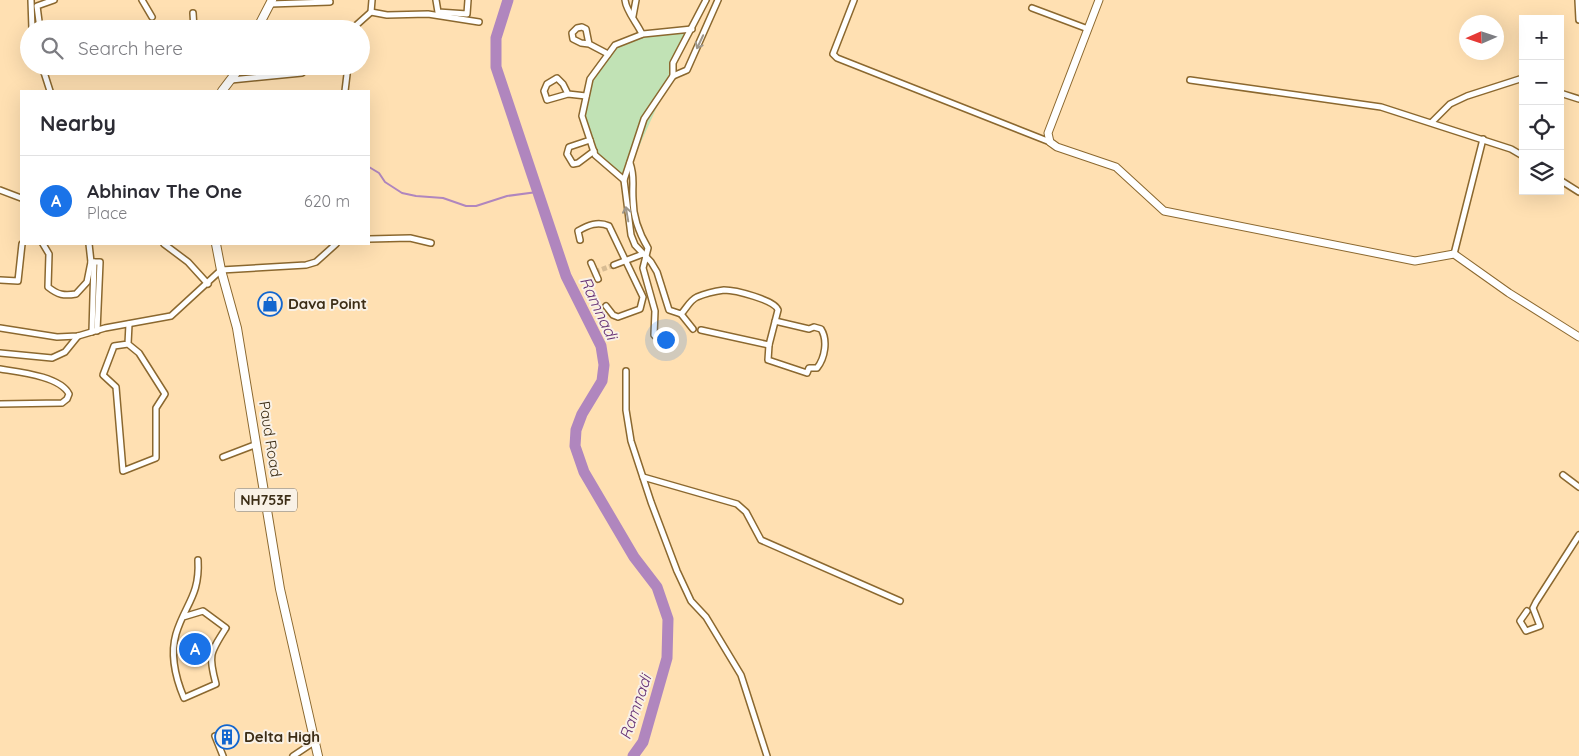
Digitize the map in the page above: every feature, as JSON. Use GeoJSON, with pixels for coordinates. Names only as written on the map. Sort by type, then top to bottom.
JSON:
{"type":"FeatureCollection","features":[{"type":"Feature","properties":{"kind":"main road"},"geometry":{"type":"LineString","coordinates":[[262,20],[271,2]]}},
{"type":"Feature","properties":{"kind":"main road"},"geometry":{"type":"LineString","coordinates":[[223,90],[235,75]]}},
{"type":"Feature","properties":{"kind":"main road","name":"Paud Road"},"geometry":{"type":"LineString","coordinates":[[216,245],[221,270],[238,328],[280,589],[318,756]]}},
{"type":"Feature","properties":{"kind":"street"},"geometry":{"type":"LineString","coordinates":[[31,0],[32,20]]}},
{"type":"Feature","properties":{"kind":"street"},"geometry":{"type":"LineString","coordinates":[[39,20],[38,6],[54,0]]}},
{"type":"Feature","properties":{"kind":"street"},"geometry":{"type":"LineString","coordinates":[[142,0],[152,17]]}},
{"type":"Feature","properties":{"kind":"street"},"geometry":{"type":"LineString","coordinates":[[371,12],[372,0]]}},
{"type":"Feature","properties":{"kind":"street"},"geometry":{"type":"LineString","coordinates":[[436,0],[438,12],[467,14],[468,0]]}},
{"type":"Feature","properties":{"kind":"street"},"geometry":{"type":"LineString","coordinates":[[625,0],[627,9],[634,16],[642,34]]}},
{"type":"Feature","properties":{"kind":"street"},"geometry":{"type":"LineString","coordinates":[[634,16],[636,0]]}},
{"type":"Feature","properties":{"kind":"street"},"geometry":{"type":"LineString","coordinates":[[673,76],[673,63],[706,0]]}},
{"type":"Feature","properties":{"kind":"street"},"geometry":{"type":"LineString","coordinates":[[693,329],[681,314],[669,310],[657,272],[631,235],[624,180],[644,119],[673,76],[687,70],[718,0]]}},
{"type":"Feature","properties":{"kind":"street"},"geometry":{"type":"LineString","coordinates":[[854,0],[833,54],[837,58],[1050,142],[1057,147],[1116,167],[1164,211],[1415,261],[1454,254],[1517,299],[1579,337]]}},
{"type":"Feature","properties":{"kind":"street"},"geometry":{"type":"LineString","coordinates":[[1050,142],[1048,133],[1099,0]]}},
{"type":"Feature","properties":{"kind":"street"},"geometry":{"type":"LineString","coordinates":[[1578,0],[1579,20]]}},
{"type":"Feature","properties":{"kind":"street"},"geometry":{"type":"LineString","coordinates":[[271,2],[330,2]]}},
{"type":"Feature","properties":{"kind":"street"},"geometry":{"type":"LineString","coordinates":[[1032,8],[1088,29]]}},
{"type":"Feature","properties":{"kind":"street"},"geometry":{"type":"LineString","coordinates":[[360,20],[371,12],[386,15],[428,14],[478,22]]}},
{"type":"Feature","properties":{"kind":"street"},"geometry":{"type":"LineString","coordinates":[[193,13],[193,20]]}},
{"type":"Feature","properties":{"kind":"street"},"geometry":{"type":"LineString","coordinates":[[624,180],[595,155],[582,116],[590,79],[615,45],[642,34],[692,29]]}},
{"type":"Feature","properties":{"kind":"street"},"geometry":{"type":"LineString","coordinates":[[589,44],[608,54]]}},
{"type":"Feature","properties":{"kind":"street"},"geometry":{"type":"LineString","coordinates":[[45,75],[50,90]]}},
{"type":"Feature","properties":{"kind":"street"},"geometry":{"type":"LineString","coordinates":[[231,80],[282,75]]}},
{"type":"Feature","properties":{"kind":"street"},"geometry":{"type":"LineString","coordinates":[[345,90],[347,75]]}},
{"type":"Feature","properties":{"kind":"street"},"geometry":{"type":"LineString","coordinates":[[568,94],[563,84],[556,78],[547,84],[544,91],[547,100],[568,94],[586,96]]}},
{"type":"Feature","properties":{"kind":"street"},"geometry":{"type":"LineString","coordinates":[[1432,122],[1450,104],[1467,96],[1519,79]]}},
{"type":"Feature","properties":{"kind":"street"},"geometry":{"type":"LineString","coordinates":[[1190,80],[1381,106],[1483,139],[1519,154]]}},
{"type":"Feature","properties":{"kind":"street"},"geometry":{"type":"LineString","coordinates":[[1564,94],[1579,99]]}},
{"type":"Feature","properties":{"kind":"street"},"geometry":{"type":"LineString","coordinates":[[1454,254],[1483,139]]}},
{"type":"Feature","properties":{"kind":"street"},"geometry":{"type":"LineString","coordinates":[[590,140],[569,147],[567,154],[572,164],[578,163],[594,151]]}},
{"type":"Feature","properties":{"kind":"street"},"geometry":{"type":"LineString","coordinates":[[630,162],[635,178],[632,197],[635,218],[640,235],[648,248],[644,256],[643,268],[655,311],[654,335],[658,339],[667,341]]}},
{"type":"Feature","properties":{"kind":"street"},"geometry":{"type":"LineString","coordinates":[[1564,183],[1579,192]]}},
{"type":"Feature","properties":{"kind":"street"},"geometry":{"type":"LineString","coordinates":[[0,190],[20,198]]}},
{"type":"Feature","properties":{"kind":"street"},"geometry":{"type":"LineString","coordinates":[[580,240],[578,231],[583,227],[595,224],[610,226],[643,297],[640,309],[618,317],[613,315],[606,306]]}},
{"type":"Feature","properties":{"kind":"street"},"geometry":{"type":"LineString","coordinates":[[370,239],[410,238],[431,243]]}},
{"type":"Feature","properties":{"kind":"street"},"geometry":{"type":"LineString","coordinates":[[0,280],[18,281],[22,245]]}},
{"type":"Feature","properties":{"kind":"street"},"geometry":{"type":"LineString","coordinates":[[44,245],[49,254],[48,287],[56,294],[64,296],[76,294],[87,282],[95,262]]}},
{"type":"Feature","properties":{"kind":"street"},"geometry":{"type":"LineString","coordinates":[[90,245],[95,262],[95,332]]}},
{"type":"Feature","properties":{"kind":"street"},"geometry":{"type":"LineString","coordinates":[[165,245],[188,262],[208,284]]}},
{"type":"Feature","properties":{"kind":"street"},"geometry":{"type":"LineString","coordinates":[[0,328],[56,337],[78,336],[171,316],[208,284],[221,270],[306,266],[316,262],[335,245]]}},
{"type":"Feature","properties":{"kind":"street"},"geometry":{"type":"LineString","coordinates":[[614,265],[644,256]]}},
{"type":"Feature","properties":{"kind":"street"},"geometry":{"type":"LineString","coordinates":[[591,263],[598,279]]}},
{"type":"Feature","properties":{"kind":"street"},"geometry":{"type":"LineString","coordinates":[[681,314],[690,302],[698,296],[722,290],[735,291],[774,304],[778,310],[775,321],[769,345],[768,360],[772,363],[807,373],[810,368],[817,368],[822,362],[825,344],[825,334],[821,328],[814,327],[809,329],[775,321]]}},
{"type":"Feature","properties":{"kind":"street"},"geometry":{"type":"LineString","coordinates":[[128,344],[129,324]]}},
{"type":"Feature","properties":{"kind":"street"},"geometry":{"type":"LineString","coordinates":[[701,330],[769,345]]}},
{"type":"Feature","properties":{"kind":"street"},"geometry":{"type":"LineString","coordinates":[[0,353],[52,358],[65,352],[78,336]]}},
{"type":"Feature","properties":{"kind":"street"},"geometry":{"type":"LineString","coordinates":[[128,344],[138,353],[165,394],[156,408],[156,458],[123,471],[116,387],[103,375],[114,346],[128,344]]}},
{"type":"Feature","properties":{"kind":"street"},"geometry":{"type":"LineString","coordinates":[[0,369],[30,374],[59,384],[66,388],[69,394],[62,403],[0,404]]}},
{"type":"Feature","properties":{"kind":"street"},"geometry":{"type":"LineString","coordinates":[[626,371],[628,423],[631,441],[642,476],[677,571],[691,601],[706,616],[741,675],[766,756]]}},
{"type":"Feature","properties":{"kind":"street"},"geometry":{"type":"LineString","coordinates":[[223,457],[257,444]]}},
{"type":"Feature","properties":{"kind":"street"},"geometry":{"type":"LineString","coordinates":[[642,476],[737,504],[746,512],[761,540],[900,601]]}},
{"type":"Feature","properties":{"kind":"street"},"geometry":{"type":"LineString","coordinates":[[1563,476],[1579,486]]}},
{"type":"Feature","properties":{"kind":"street"},"geometry":{"type":"LineString","coordinates":[[1527,610],[1520,621],[1526,631],[1540,626],[1533,608],[1579,535]]}},
{"type":"Feature","properties":{"kind":"street"},"geometry":{"type":"LineString","coordinates":[[183,617],[203,611],[226,628],[216,645],[210,661],[216,684],[184,698],[175,669],[174,650],[176,634],[199,577],[198,560]]}},
{"type":"Feature","properties":{"kind":"street"},"geometry":{"type":"LineString","coordinates":[[215,736],[223,756]]}},
{"type":"Feature","properties":{"kind":"street"},"geometry":{"type":"LineString","coordinates":[[293,756],[314,742]]}},
{"type":"Feature","properties":{"kind":"green space"},"geometry":{"type":"Polygon","coordinates":[[[692,29],[624,180],[595,155],[582,116],[590,79],[615,45],[643,34],[692,29]]]}},
{"type":"Feature","properties":{"kind":"waterway","name":"Ramnadi"},"geometry":{"type":"LineString","coordinates":[[508,0],[496,38],[496,67],[566,276],[601,346],[604,365],[602,381],[582,414],[576,430],[575,446],[584,472],[634,557],[657,587],[668,619],[667,658],[643,742],[633,756]]}},
{"type":"Feature","properties":{"kind":"waterway"},"geometry":{"type":"LineString","coordinates":[[370,168],[379,173],[385,182],[402,193],[443,198],[466,206],[476,206],[507,196],[537,192]]}},
{"type":"Feature","properties":{"kind":"tunnel"},"geometry":{"type":"LineString","coordinates":[[595,272],[614,265]]}},
{"type":"Feature","properties":{"kind":"place","name":"Dava Point"},"geometry":{"type":"Point","coordinates":[270,304]}},
{"type":"Feature","properties":{"kind":"place","name":"Abhinav The One"},"geometry":{"type":"Point","coordinates":[195,649]}},
{"type":"Feature","properties":{"kind":"place","name":"Delta High"},"geometry":{"type":"Point","coordinates":[227,737]}}]}
